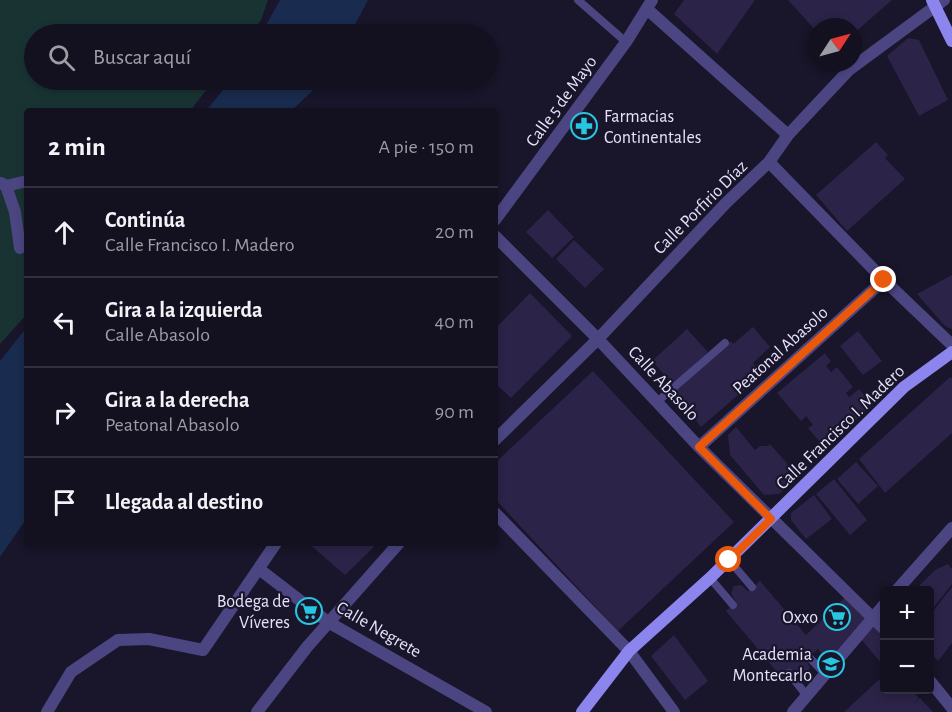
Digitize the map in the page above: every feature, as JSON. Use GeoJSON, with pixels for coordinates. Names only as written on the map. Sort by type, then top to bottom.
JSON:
{"type":"FeatureCollection","features":[{"type":"Feature","properties":{"kind":"street"},"geometry":{"type":"LineString","coordinates":[[937,2],[952,41]]}},
{"type":"Feature","properties":{"kind":"street","name":"Calle Porfirio Díaz"},"geometry":{"type":"LineString","coordinates":[[498,437],[598,339],[726,203],[770,162],[789,135],[849,70],[937,2]]}},
{"type":"Feature","properties":{"kind":"street","name":"Calle 5 de Mayo"},"geometry":{"type":"LineString","coordinates":[[498,216],[627,42],[649,4]]}},
{"type":"Feature","properties":{"kind":"street"},"geometry":{"type":"LineString","coordinates":[[649,4],[789,135]]}},
{"type":"Feature","properties":{"kind":"street"},"geometry":{"type":"LineString","coordinates":[[770,162],[884,280],[952,345]]}},
{"type":"Feature","properties":{"kind":"street"},"geometry":{"type":"LineString","coordinates":[[20,248],[15,212],[3,184],[24,181]]}},
{"type":"Feature","properties":{"kind":"street","name":"Calle Abasolo"},"geometry":{"type":"LineString","coordinates":[[498,239],[598,339],[699,447],[880,623]]}},
{"type":"Feature","properties":{"kind":"street","name":"Peatonal Abasolo"},"geometry":{"type":"LineString","coordinates":[[699,447],[884,280]]}},
{"type":"Feature","properties":{"kind":"street","name":"Calle Francisco I. Madero"},"geometry":{"type":"LineString","coordinates":[[582,712],[629,651],[729,560],[904,387],[952,352]]}},
{"type":"Feature","properties":{"kind":"street"},"geometry":{"type":"LineString","coordinates":[[498,516],[629,651],[674,712]]}},
{"type":"Feature","properties":{"kind":"street"},"geometry":{"type":"LineString","coordinates":[[901,586],[952,528]]}},
{"type":"Feature","properties":{"kind":"street"},"geometry":{"type":"LineString","coordinates":[[46,712],[71,672],[118,640],[149,639],[203,650],[274,546]]}},
{"type":"Feature","properties":{"kind":"street"},"geometry":{"type":"LineString","coordinates":[[257,712],[328,622],[396,546]]}},
{"type":"Feature","properties":{"kind":"street","name":"Calle Negrete"},"geometry":{"type":"LineString","coordinates":[[259,569],[328,622],[486,712]]}},
{"type":"Feature","properties":{"kind":"street"},"geometry":{"type":"LineString","coordinates":[[793,712],[880,610]]}},
{"type":"Feature","properties":{"kind":"street"},"geometry":{"type":"LineString","coordinates":[[934,686],[952,708]]}},
{"type":"Feature","properties":{"kind":"lane"},"geometry":{"type":"LineString","coordinates":[[578,0],[627,42]]}},
{"type":"Feature","properties":{"kind":"lane"},"geometry":{"type":"LineString","coordinates":[[657,402],[725,343]]}},
{"type":"Feature","properties":{"kind":"lane"},"geometry":{"type":"LineString","coordinates":[[729,560],[753,587]]}},
{"type":"Feature","properties":{"kind":"lane"},"geometry":{"type":"LineString","coordinates":[[710,578],[733,604]]}},
{"type":"Feature","properties":{"kind":"lane"},"geometry":{"type":"LineString","coordinates":[[809,657],[825,674]]}},
{"type":"Feature","properties":{"kind":"lane"},"geometry":{"type":"LineString","coordinates":[[789,673],[807,696]]}},
{"type":"Feature","properties":{"kind":"green space"},"geometry":{"type":"Polygon","coordinates":[[[0,0],[268,0],[258,24],[24,24],[24,90],[206,90],[192,108],[24,108],[24,317],[0,344],[0,0]]]}},
{"type":"Feature","properties":{"kind":"water"},"geometry":{"type":"Polygon","coordinates":[[[280,0],[368,0],[355,24],[267,24],[280,0]]]}},
{"type":"Feature","properties":{"kind":"water"},"geometry":{"type":"Polygon","coordinates":[[[223,90],[313,90],[294,108],[208,108],[223,90]]]}},
{"type":"Feature","properties":{"kind":"water"},"geometry":{"type":"Polygon","coordinates":[[[24,331],[24,522],[0,557],[0,361],[24,331]]]}},
{"type":"Feature","properties":{"kind":"building"},"geometry":{"type":"Polygon","coordinates":[[[684,0],[755,0],[717,54],[674,14],[684,0]]]}},
{"type":"Feature","properties":{"kind":"building"},"geometry":{"type":"Polygon","coordinates":[[[788,0],[892,0],[862,26],[862,18],[808,18],[808,22],[788,0]]]}},
{"type":"Feature","properties":{"kind":"building"},"geometry":{"type":"Polygon","coordinates":[[[908,38],[919,40],[948,100],[919,116],[887,56],[908,38]]]}},
{"type":"Feature","properties":{"kind":"building"},"geometry":{"type":"Polygon","coordinates":[[[876,142],[888,155],[885,158],[905,179],[847,231],[816,195],[876,142]]]}},
{"type":"Feature","properties":{"kind":"building"},"geometry":{"type":"Polygon","coordinates":[[[548,210],[574,237],[552,258],[526,232],[548,210]]]}},
{"type":"Feature","properties":{"kind":"building"},"geometry":{"type":"Polygon","coordinates":[[[574,240],[604,269],[585,288],[556,259],[574,240]]]}},
{"type":"Feature","properties":{"kind":"building"},"geometry":{"type":"Polygon","coordinates":[[[952,275],[952,329],[946,327],[917,294],[952,275]]]}},
{"type":"Feature","properties":{"kind":"building"},"geometry":{"type":"Polygon","coordinates":[[[530,293],[572,336],[511,398],[498,386],[498,326],[530,293]]]}},
{"type":"Feature","properties":{"kind":"building"},"geometry":{"type":"Polygon","coordinates":[[[753,327],[770,347],[753,363],[756,367],[739,382],[745,389],[701,427],[695,419],[692,422],[669,394],[731,341],[733,344],[753,327]]]}},
{"type":"Feature","properties":{"kind":"building"},"geometry":{"type":"Polygon","coordinates":[[[687,329],[708,352],[673,384],[652,361],[687,329]]]}},
{"type":"Feature","properties":{"kind":"building"},"geometry":{"type":"Polygon","coordinates":[[[858,331],[882,361],[863,375],[840,346],[858,331]]]}},
{"type":"Feature","properties":{"kind":"building"},"geometry":{"type":"Polygon","coordinates":[[[825,353],[831,361],[826,366],[831,372],[837,367],[853,387],[846,393],[849,397],[859,389],[873,405],[824,447],[808,428],[813,425],[806,416],[801,421],[777,393],[825,353]]]}},
{"type":"Feature","properties":{"kind":"building"},"geometry":{"type":"Polygon","coordinates":[[[593,371],[734,522],[618,631],[498,502],[498,460],[593,371]]]}},
{"type":"Feature","properties":{"kind":"building"},"geometry":{"type":"Polygon","coordinates":[[[950,377],[952,378],[952,433],[885,493],[859,459],[950,377]]]}},
{"type":"Feature","properties":{"kind":"building"},"geometry":{"type":"Polygon","coordinates":[[[736,427],[755,450],[760,446],[770,444],[799,477],[779,494],[764,495],[730,455],[728,435],[736,427]]]}},
{"type":"Feature","properties":{"kind":"building"},"geometry":{"type":"Polygon","coordinates":[[[856,462],[878,486],[858,504],[837,479],[856,462]]]}},
{"type":"Feature","properties":{"kind":"building"},"geometry":{"type":"Polygon","coordinates":[[[834,479],[867,520],[850,535],[816,494],[834,479]]]}},
{"type":"Feature","properties":{"kind":"building"},"geometry":{"type":"Polygon","coordinates":[[[814,495],[832,519],[806,539],[791,520],[791,513],[814,495]]]}},
{"type":"Feature","properties":{"kind":"building"},"geometry":{"type":"Polygon","coordinates":[[[311,546],[374,547],[345,575],[311,546]]]}},
{"type":"Feature","properties":{"kind":"building"},"geometry":{"type":"Polygon","coordinates":[[[948,564],[952,569],[952,584],[934,607],[934,586],[919,586],[935,570],[948,564]]]}},
{"type":"Feature","properties":{"kind":"building"},"geometry":{"type":"Polygon","coordinates":[[[760,581],[806,635],[845,597],[869,620],[829,662],[818,649],[806,659],[810,668],[807,673],[800,675],[793,670],[783,679],[726,611],[736,602],[731,593],[734,586],[741,585],[748,591],[760,581]]]}},
{"type":"Feature","properties":{"kind":"building"},"geometry":{"type":"Polygon","coordinates":[[[952,587],[952,643],[938,661],[934,656],[934,610],[952,587]]]}},
{"type":"Feature","properties":{"kind":"building"},"geometry":{"type":"Polygon","coordinates":[[[874,627],[880,634],[880,662],[861,639],[874,627]]]}},
{"type":"Feature","properties":{"kind":"building"},"geometry":{"type":"Polygon","coordinates":[[[674,635],[708,681],[685,700],[651,656],[674,635]]]}},
{"type":"Feature","properties":{"kind":"building"},"geometry":{"type":"Polygon","coordinates":[[[880,679],[880,694],[915,694],[919,698],[909,708],[920,698],[933,712],[844,712],[880,679]]]}},
{"type":"Feature","properties":{"kind":"place","name":"Farmacias Continentales"},"geometry":{"type":"Point","coordinates":[584,126]}},
{"type":"Feature","properties":{"kind":"place","name":"Bodega de Víveres"},"geometry":{"type":"Point","coordinates":[309,611]}},
{"type":"Feature","properties":{"kind":"place","name":"Oxxo"},"geometry":{"type":"Point","coordinates":[837,617]}},
{"type":"Feature","properties":{"kind":"place","name":"Academia Montecarlo"},"geometry":{"type":"Point","coordinates":[831,664]}},
{"type":"Feature","properties":{"kind":"route"},"geometry":{"type":"LineString","coordinates":[[729,560],[771,519],[699,447],[884,280]]}}]}
